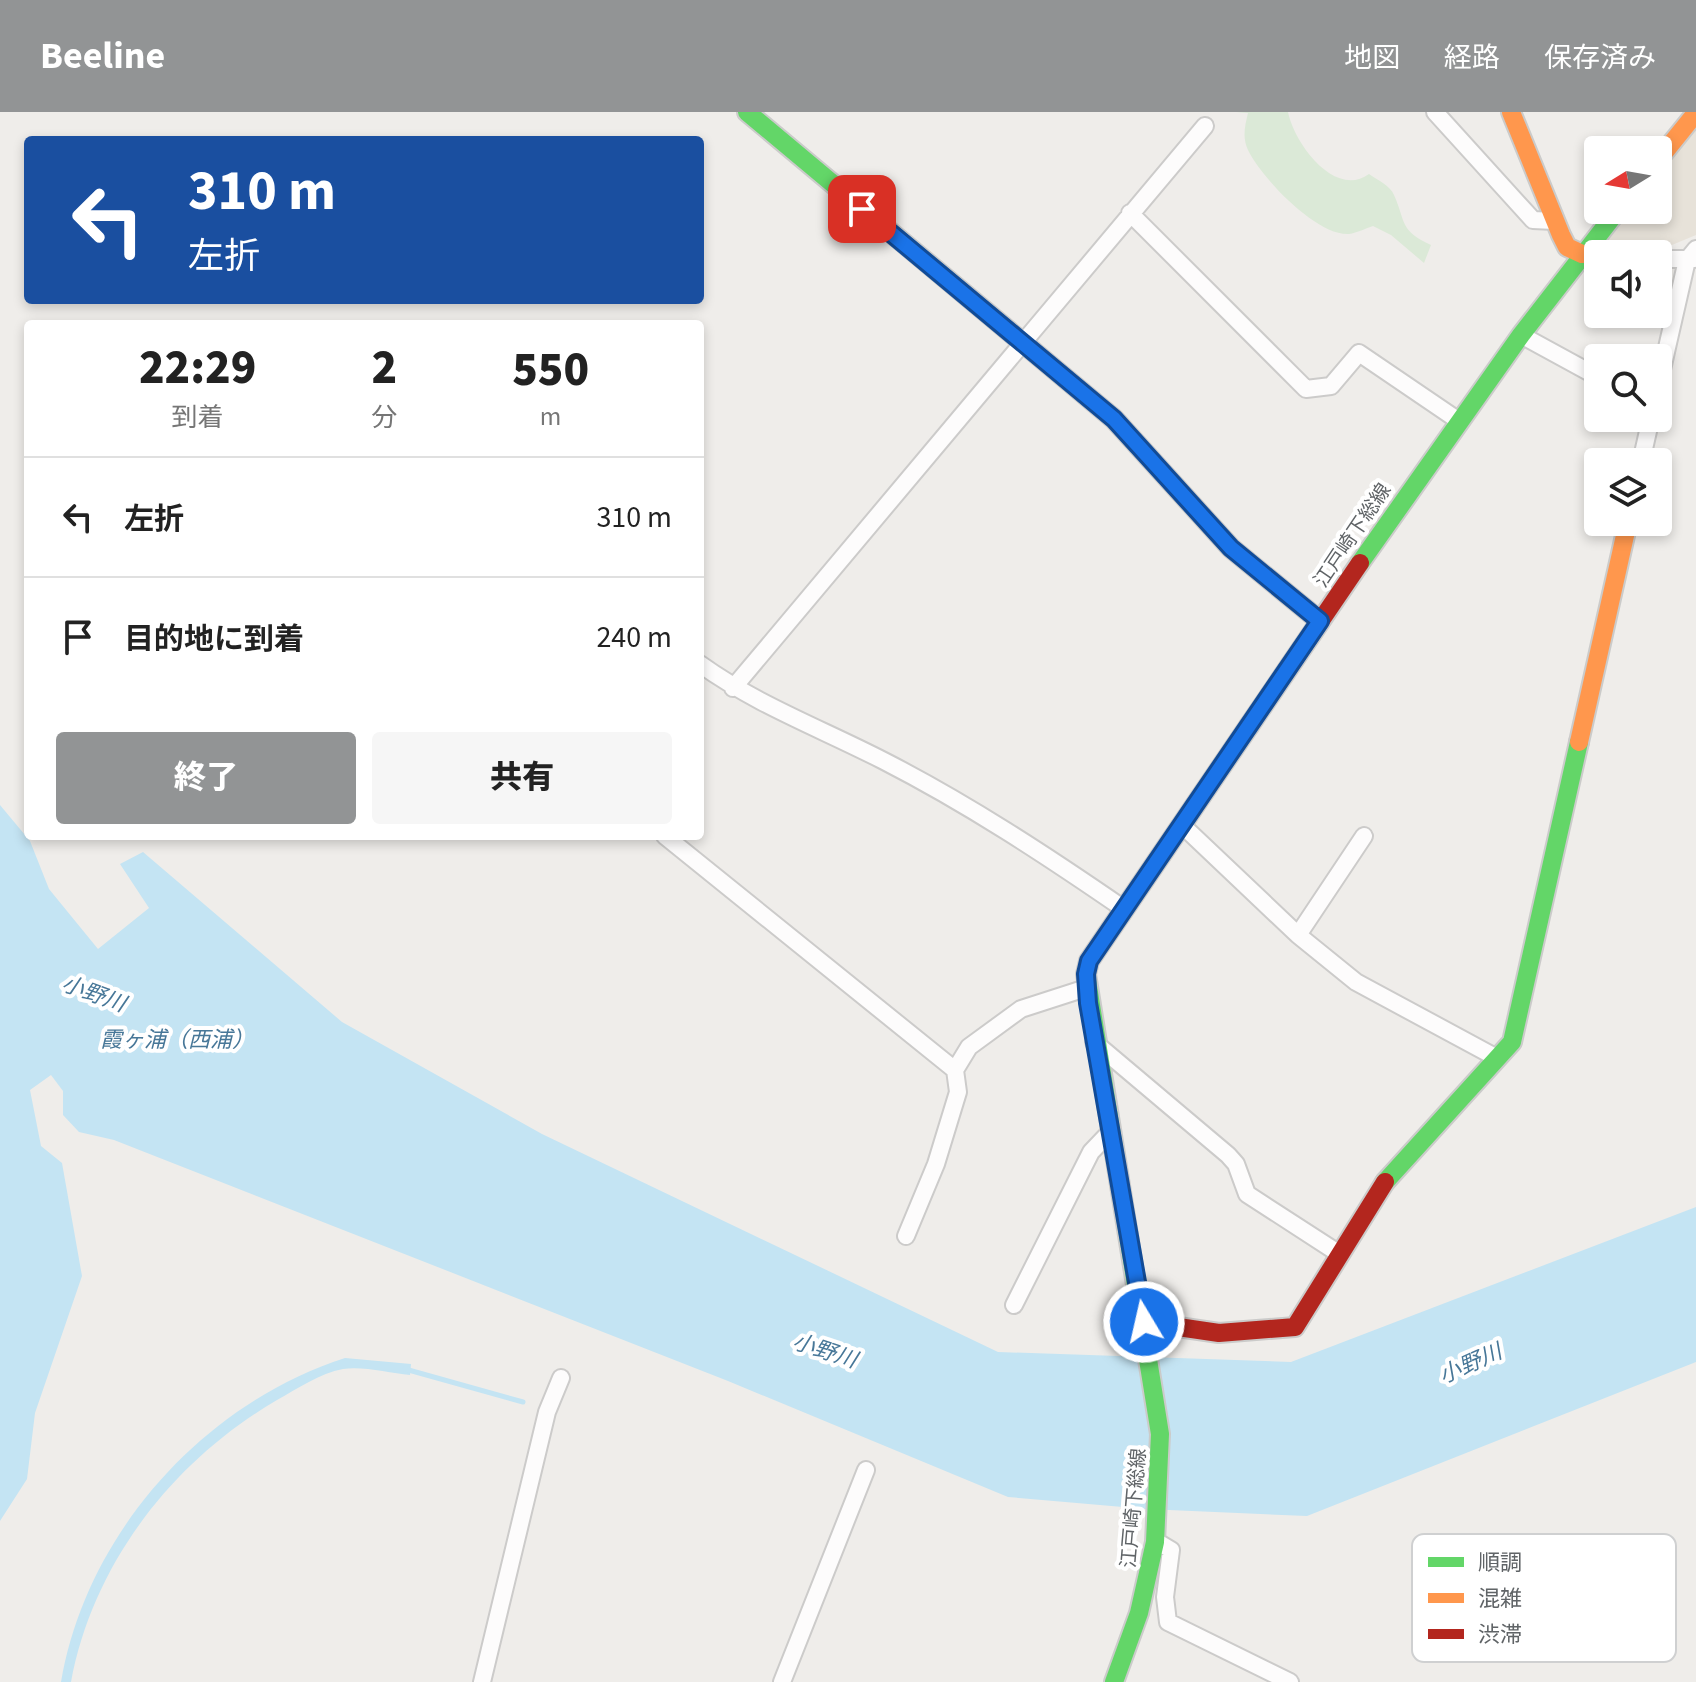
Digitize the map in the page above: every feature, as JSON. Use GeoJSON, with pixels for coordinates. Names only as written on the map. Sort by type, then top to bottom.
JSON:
{"type":"FeatureCollection","features":[{"type":"Feature","properties":{"kind":"main road"},"geometry":{"type":"LineString","coordinates":[[747,112],[1114,419],[1231,548],[1320,621]]}},
{"type":"Feature","properties":{"kind":"main road"},"geometry":{"type":"LineString","coordinates":[[1511,112],[1567,247],[1584,253]]}},
{"type":"Feature","properties":{"kind":"main road"},"geometry":{"type":"LineString","coordinates":[[1672,143],[1696,113]]}},
{"type":"Feature","properties":{"kind":"main road","name":"江戸崎下総線"},"geometry":{"type":"LineString","coordinates":[[1114,1682],[1138,1622],[1156,1541],[1160,1423],[1094,1042],[1086,988],[1089,961],[1459,421],[1521,335],[1584,262]]}},
{"type":"Feature","properties":{"kind":"main road"},"geometry":{"type":"LineString","coordinates":[[1144,1328],[1248,1336],[1295,1327],[1381,1187],[1512,1042],[1625,536]]}},
{"type":"Feature","properties":{"kind":"street"},"geometry":{"type":"LineString","coordinates":[[1435,112],[1533,220],[1554,221]]}},
{"type":"Feature","properties":{"kind":"street"},"geometry":{"type":"LineString","coordinates":[[733,688],[1205,126]]}},
{"type":"Feature","properties":{"kind":"street"},"geometry":{"type":"LineString","coordinates":[[1130,213],[1306,389],[1331,386],[1359,353],[1459,421]]}},
{"type":"Feature","properties":{"kind":"street"},"geometry":{"type":"LineString","coordinates":[[1669,344],[1693,256],[1672,258]]}},
{"type":"Feature","properties":{"kind":"street"},"geometry":{"type":"LineString","coordinates":[[1521,335],[1584,369]]}},
{"type":"Feature","properties":{"kind":"street"},"geometry":{"type":"LineString","coordinates":[[704,667],[733,688],[885,762],[1016,836],[1124,909]]}},
{"type":"Feature","properties":{"kind":"street"},"geometry":{"type":"LineString","coordinates":[[1183,826],[1298,935],[1356,982],[1497,1058]]}},
{"type":"Feature","properties":{"kind":"street"},"geometry":{"type":"LineString","coordinates":[[1298,935],[1364,836]]}},
{"type":"Feature","properties":{"kind":"street"},"geometry":{"type":"LineString","coordinates":[[670,840],[955,1070]]}},
{"type":"Feature","properties":{"kind":"street"},"geometry":{"type":"LineString","coordinates":[[906,1236],[936,1164],[958,1092],[955,1070],[969,1047],[1021,1009],[1086,988]]}},
{"type":"Feature","properties":{"kind":"street"},"geometry":{"type":"LineString","coordinates":[[1094,1042],[1228,1155],[1236,1164],[1247,1194],[1338,1253]]}},
{"type":"Feature","properties":{"kind":"street"},"geometry":{"type":"LineString","coordinates":[[1014,1305],[1091,1152],[1111,1131]]}},
{"type":"Feature","properties":{"kind":"street"},"geometry":{"type":"LineString","coordinates":[[482,1682],[547,1412],[561,1378]]}},
{"type":"Feature","properties":{"kind":"street"},"geometry":{"type":"LineString","coordinates":[[782,1682],[866,1470]]}},
{"type":"Feature","properties":{"kind":"street"},"geometry":{"type":"LineString","coordinates":[[1156,1541],[1171,1550],[1165,1597],[1168,1622],[1290,1682]]}},
{"type":"Feature","properties":{"kind":"shaded area"},"geometry":{"type":"Polygon","coordinates":[[[1696,123],[1696,235],[1672,245],[1672,240],[1603,240],[1616,224],[1672,224],[1672,153],[1696,123]]]}},
{"type":"Feature","properties":{"kind":"green space"},"geometry":{"type":"Polygon","coordinates":[[[1236,112],[1288,112],[1307,152],[1330,174],[1356,180],[1369,174],[1387,186],[1394,195],[1408,230],[1431,245],[1424,263],[1391,235],[1373,226],[1349,234],[1336,232],[1321,226],[1291,203],[1265,175],[1248,150],[1245,127],[1248,113],[1236,112]]]}},
{"type":"Feature","properties":{"kind":"water"},"geometry":{"type":"Polygon","coordinates":[[[0,805],[24,834],[24,840],[30,841],[49,889],[98,949],[149,908],[120,864],[143,852],[342,1022],[542,1134],[998,1352],[1291,1362],[1696,1207],[1696,1362],[1307,1516],[1146,1509],[1008,1497],[728,1381],[114,1140],[79,1132],[63,1115],[63,1091],[51,1075],[30,1090],[41,1146],[62,1163],[82,1276],[35,1413],[27,1479],[0,1521],[0,805]]]}},
{"type":"Feature","properties":{"kind":"water"},"geometry":{"type":"Polygon","coordinates":[[[345,1358],[411,1364],[410,1375],[359,1368],[326,1374],[277,1400],[204,1453],[143,1519],[118,1557],[98,1596],[82,1638],[71,1682],[61,1682],[75,1627],[96,1575],[124,1527],[159,1482],[199,1442],[244,1407],[293,1379],[345,1358]]]}},
{"type":"Feature","properties":{"kind":"waterway"},"geometry":{"type":"LineString","coordinates":[[405,1369],[523,1402]]}},
{"type":"Feature","properties":{"kind":"traffic: fast"},"geometry":{"type":"LineString","coordinates":[[747,112],[1114,419],[1231,548],[1320,621]]}},
{"type":"Feature","properties":{"kind":"traffic: fast"},"geometry":{"type":"LineString","coordinates":[[1360,563],[1521,335],[1607,224]]}},
{"type":"Feature","properties":{"kind":"traffic: fast"},"geometry":{"type":"LineString","coordinates":[[1114,1682],[1139,1613],[1155,1542],[1160,1434],[1086,974],[1089,961],[1249,726]]}},
{"type":"Feature","properties":{"kind":"traffic: fast"},"geometry":{"type":"LineString","coordinates":[[1385,1182],[1512,1042],[1579,742]]}},
{"type":"Feature","properties":{"kind":"traffic: slow"},"geometry":{"type":"LineString","coordinates":[[1511,112],[1561,235],[1567,247],[1582,254]]}},
{"type":"Feature","properties":{"kind":"traffic: slow"},"geometry":{"type":"LineString","coordinates":[[1672,143],[1696,113]]}},
{"type":"Feature","properties":{"kind":"traffic: slow"},"geometry":{"type":"LineString","coordinates":[[1579,742],[1625,536]]}},
{"type":"Feature","properties":{"kind":"traffic: jam"},"geometry":{"type":"LineString","coordinates":[[1249,726],[1360,563]]}},
{"type":"Feature","properties":{"kind":"traffic: jam"},"geometry":{"type":"LineString","coordinates":[[1144,1322],[1219,1333],[1295,1327],[1385,1182]]}},
{"type":"Feature","properties":{"kind":"route"},"geometry":{"type":"LineString","coordinates":[[862,209],[1114,419],[1147,453],[1193,510],[1231,548],[1320,621],[1089,961],[1086,974],[1088,1003],[1144,1322]]}},
{"type":"Feature","properties":{"kind":"water label","name":"小野川"},"geometry":{"type":"Point","coordinates":[94,993]}},
{"type":"Feature","properties":{"kind":"water label","name":"霞ヶ浦（西浦）"},"geometry":{"type":"Point","coordinates":[177,1039]}},
{"type":"Feature","properties":{"kind":"water label","name":"小野川"},"geometry":{"type":"Point","coordinates":[825,1350]}},
{"type":"Feature","properties":{"kind":"water label","name":"小野川"},"geometry":{"type":"Point","coordinates":[1470,1363]}}]}
